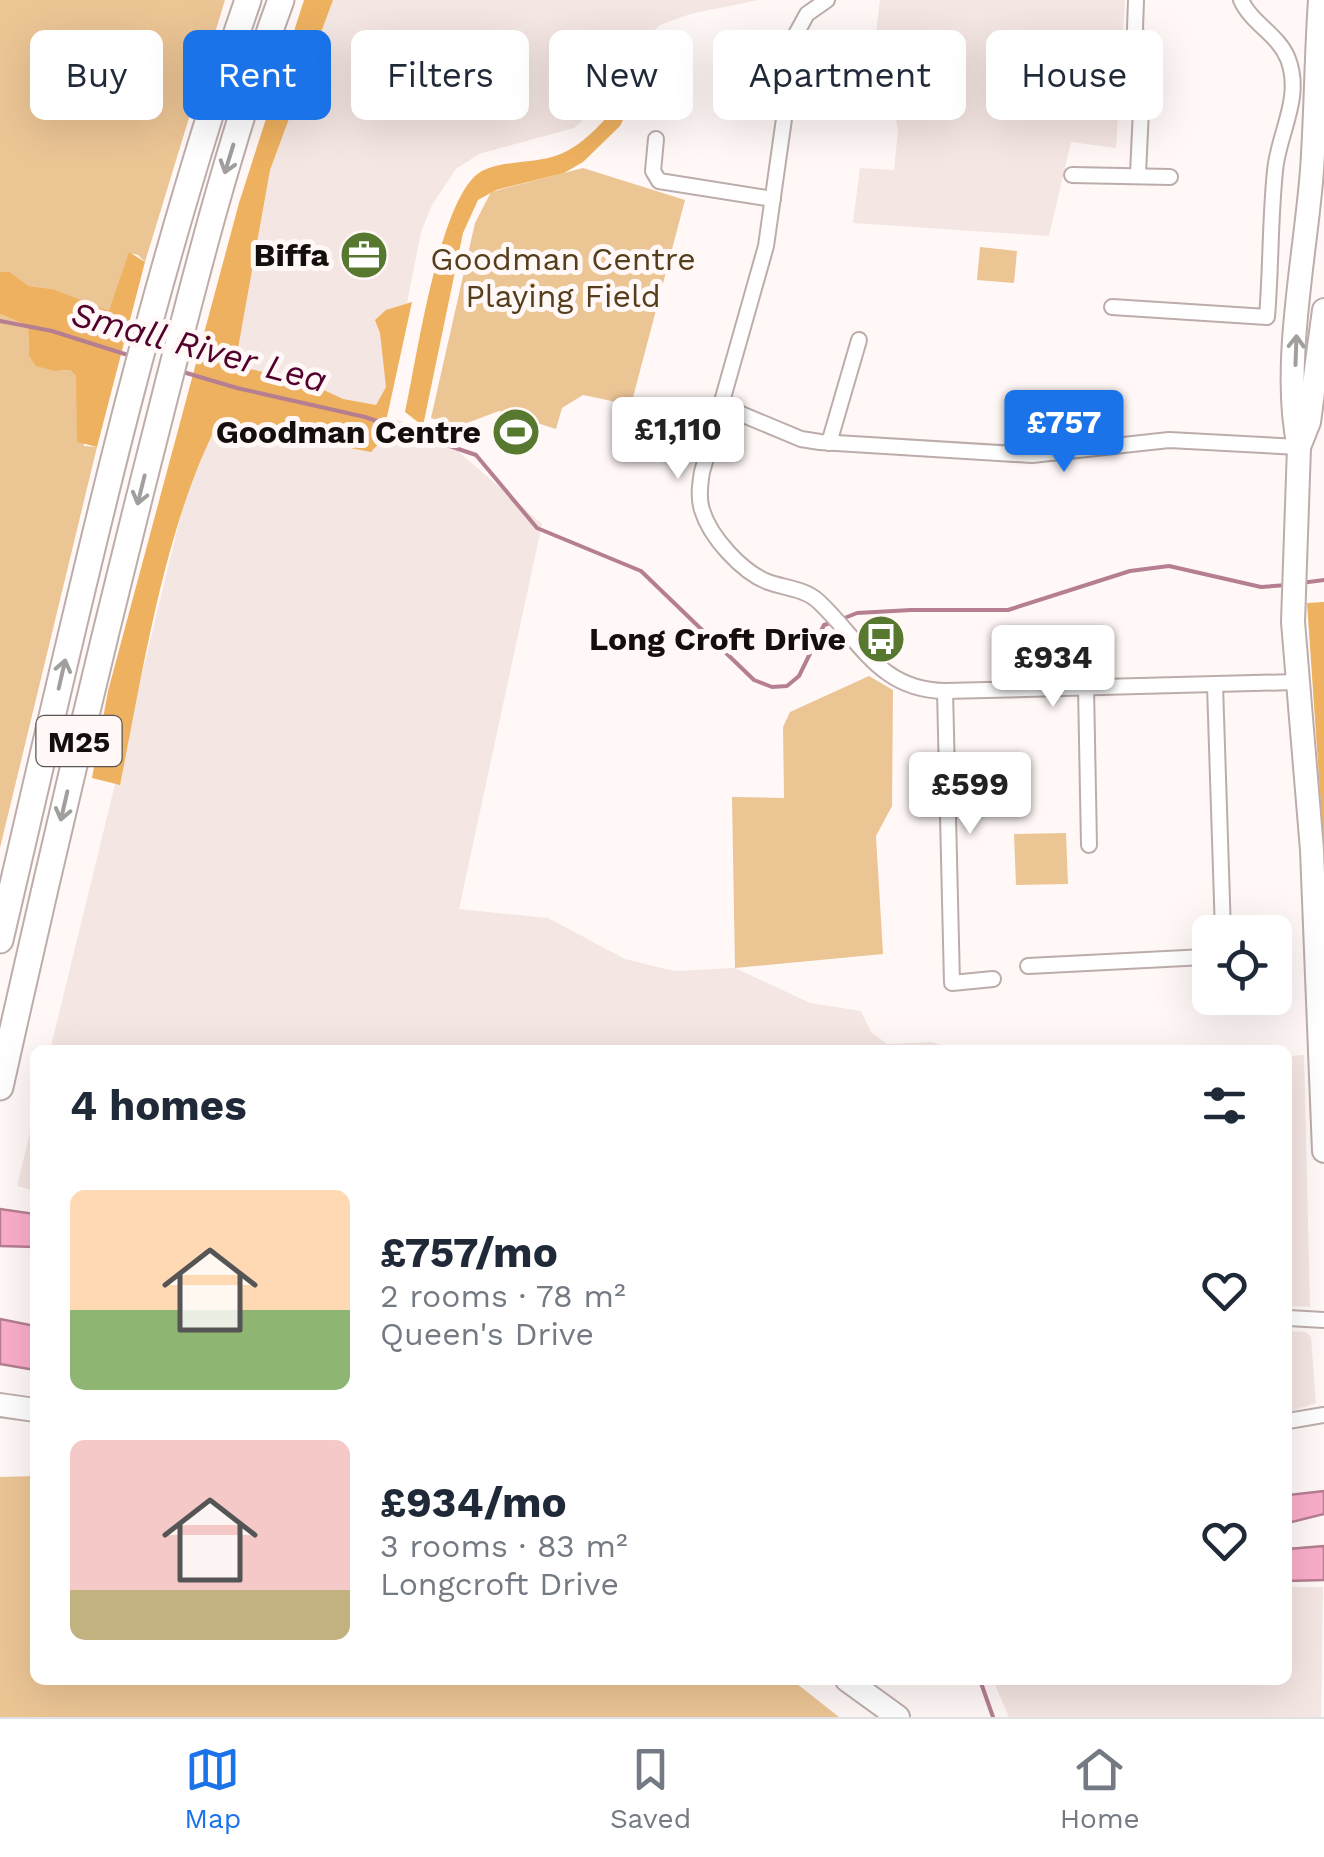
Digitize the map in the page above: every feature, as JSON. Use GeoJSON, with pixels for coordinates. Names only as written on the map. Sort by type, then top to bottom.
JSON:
{"type":"FeatureCollection","features":[{"type":"Feature","properties":{"kind":"highway","name":"M25"},"geometry":{"type":"LineString","coordinates":[[0,940],[150,323],[187,190],[248,0]]}},
{"type":"Feature","properties":{"kind":"highway","name":"M25"},"geometry":{"type":"LineString","coordinates":[[0,1087],[164,396],[228,162],[281,0]]}},
{"type":"Feature","properties":{"kind":"main road"},"geometry":{"type":"LineString","coordinates":[[1300,447],[1293,420],[1296,322],[1318,132],[1320,0]]}},
{"type":"Feature","properties":{"kind":"main road"},"geometry":{"type":"LineString","coordinates":[[1324,310],[1309,422],[1300,447],[1294,572],[1296,682],[1312,850],[1324,1151]]}},
{"type":"Feature","properties":{"kind":"main road"},"geometry":{"type":"LineString","coordinates":[[0,1405],[30,1409]]}},
{"type":"Feature","properties":{"kind":"main road"},"geometry":{"type":"LineString","coordinates":[[854,1685],[898,1717]]}},
{"type":"Feature","properties":{"kind":"street"},"geometry":{"type":"LineString","coordinates":[[827,0],[807,14],[796,34],[766,246],[700,481],[701,509],[708,524],[730,552],[760,578],[807,593],[902,684],[924,691],[1296,682]]}},
{"type":"Feature","properties":{"kind":"street"},"geometry":{"type":"LineString","coordinates":[[1136,0],[1135,29],[1143,66],[1138,174]]}},
{"type":"Feature","properties":{"kind":"street"},"geometry":{"type":"LineString","coordinates":[[1112,308],[1267,317],[1274,178],[1279,142],[1290,120],[1292,78],[1285,52],[1241,0]]}},
{"type":"Feature","properties":{"kind":"street"},"geometry":{"type":"LineString","coordinates":[[656,139],[653,171],[659,182],[774,199]]}},
{"type":"Feature","properties":{"kind":"street"},"geometry":{"type":"LineString","coordinates":[[1072,175],[1170,177]]}},
{"type":"Feature","properties":{"kind":"street"},"geometry":{"type":"LineString","coordinates":[[829,443],[858,340]]}},
{"type":"Feature","properties":{"kind":"street"},"geometry":{"type":"LineString","coordinates":[[722,406],[801,439],[829,443],[1032,455],[1170,440],[1300,447]]}},
{"type":"Feature","properties":{"kind":"street"},"geometry":{"type":"LineString","coordinates":[[1215,685],[1222,915]]}},
{"type":"Feature","properties":{"kind":"street"},"geometry":{"type":"LineString","coordinates":[[1086,687],[1089,845]]}},
{"type":"Feature","properties":{"kind":"street"},"geometry":{"type":"LineString","coordinates":[[945,691],[952,983],[992,979]]}},
{"type":"Feature","properties":{"kind":"street"},"geometry":{"type":"LineString","coordinates":[[1028,966],[1192,958]]}},
{"type":"Feature","properties":{"kind":"street"},"geometry":{"type":"LineString","coordinates":[[1292,1318],[1324,1320]]}},
{"type":"Feature","properties":{"kind":"street"},"geometry":{"type":"LineString","coordinates":[[1292,1420],[1324,1415]]}},
{"type":"Feature","properties":{"kind":"shaded area"},"geometry":{"type":"Polygon","coordinates":[[[304,0],[333,0],[322,30],[294,30],[304,0]]]}},
{"type":"Feature","properties":{"kind":"shaded area"},"geometry":{"type":"Polygon","coordinates":[[[317,0],[759,0],[690,14],[655,30],[549,30],[549,120],[583,120],[574,128],[479,154],[456,169],[432,205],[421,232],[385,416],[436,432],[542,524],[459,909],[548,918],[625,959],[674,971],[735,968],[810,1003],[861,1011],[871,1032],[887,1044],[941,1045],[51,1045],[266,167],[280,120],[331,120],[331,30],[308,30],[317,0]]]}},
{"type":"Feature","properties":{"kind":"shaded area"},"geometry":{"type":"Polygon","coordinates":[[[880,0],[1125,0],[1123,30],[986,30],[986,120],[1118,120],[1116,148],[1071,142],[1049,236],[853,223],[860,168],[894,170],[896,120],[966,120],[966,30],[876,30],[880,0]]]}},
{"type":"Feature","properties":{"kind":"shaded area"},"geometry":{"type":"Polygon","coordinates":[[[266,120],[289,120],[270,170],[235,365],[313,385],[343,399],[376,405],[386,387],[375,320],[386,310],[412,302],[382,440],[371,452],[230,425],[216,427],[182,510],[169,555],[120,785],[92,778],[108,691],[239,203],[266,120]]]}},
{"type":"Feature","properties":{"kind":"shaded area"},"geometry":{"type":"Polygon","coordinates":[[[604,120],[623,120],[583,162],[564,173],[496,190],[478,200],[463,233],[423,426],[405,412],[432,280],[455,209],[468,184],[492,167],[563,153],[604,120]]]}},
{"type":"Feature","properties":{"kind":"shaded area"},"geometry":{"type":"Polygon","coordinates":[[[129,252],[145,262],[97,447],[77,442],[76,376],[70,370],[36,366],[29,356],[28,326],[0,314],[0,272],[10,272],[29,286],[53,289],[109,311],[129,252]]]}},
{"type":"Feature","properties":{"kind":"shaded area"},"geometry":{"type":"Polygon","coordinates":[[[1324,602],[1324,851],[1307,603],[1324,602]]]}},
{"type":"Feature","properties":{"kind":"shaded area"},"geometry":{"type":"Polygon","coordinates":[[[1304,1055],[1310,1307],[1292,1306],[1292,1056],[1304,1055]]]}},
{"type":"Feature","properties":{"kind":"shaded area"},"geometry":{"type":"Polygon","coordinates":[[[30,1133],[30,1190],[17,1186],[30,1133]]]}},
{"type":"Feature","properties":{"kind":"shaded area"},"geometry":{"type":"Polygon","coordinates":[[[0,1209],[30,1213],[30,1247],[0,1246],[0,1209]]]}},
{"type":"Feature","properties":{"kind":"shaded area"},"geometry":{"type":"Polygon","coordinates":[[[0,1319],[30,1325],[30,1369],[0,1364],[0,1319]]]}},
{"type":"Feature","properties":{"kind":"shaded area"},"geometry":{"type":"Polygon","coordinates":[[[1292,1331],[1306,1332],[1311,1337],[1316,1403],[1292,1411],[1292,1331]]]}},
{"type":"Feature","properties":{"kind":"shaded area"},"geometry":{"type":"Polygon","coordinates":[[[1324,1491],[1324,1514],[1292,1522],[1292,1495],[1324,1491]]]}},
{"type":"Feature","properties":{"kind":"shaded area"},"geometry":{"type":"Polygon","coordinates":[[[1324,1546],[1324,1580],[1292,1581],[1292,1549],[1324,1546]]]}},
{"type":"Feature","properties":{"kind":"shaded area"},"geometry":{"type":"Polygon","coordinates":[[[1292,1587],[1323,1587],[1321,1717],[1009,1717],[995,1685],[1292,1685],[1292,1587]]]}},
{"type":"Feature","properties":{"kind":"green space"},"geometry":{"type":"Polygon","coordinates":[[[0,0],[225,0],[216,30],[183,30],[183,120],[188,120],[145,262],[129,253],[110,312],[53,289],[29,286],[10,272],[0,272],[0,0]]]}},
{"type":"Feature","properties":{"kind":"green space","name":"Goodman Centre Playing Field"},"geometry":{"type":"Polygon","coordinates":[[[583,168],[685,200],[631,405],[583,395],[562,408],[556,429],[499,411],[459,426],[431,418],[475,223],[491,192],[583,168]]]}},
{"type":"Feature","properties":{"kind":"green space"},"geometry":{"type":"Polygon","coordinates":[[[980,247],[1017,251],[1014,283],[977,280],[980,247]]]}},
{"type":"Feature","properties":{"kind":"green space"},"geometry":{"type":"Polygon","coordinates":[[[0,314],[28,326],[29,356],[55,371],[70,370],[76,376],[84,446],[97,447],[0,848],[0,314]]]}},
{"type":"Feature","properties":{"kind":"green space"},"geometry":{"type":"Polygon","coordinates":[[[869,676],[893,690],[892,806],[876,836],[883,954],[735,968],[732,797],[784,798],[783,727],[790,712],[869,676]]]}},
{"type":"Feature","properties":{"kind":"green space"},"geometry":{"type":"Polygon","coordinates":[[[1066,833],[1068,884],[1016,885],[1014,834],[1066,833]]]}},
{"type":"Feature","properties":{"kind":"green space"},"geometry":{"type":"Polygon","coordinates":[[[30,1476],[30,1685],[798,1685],[839,1717],[0,1717],[0,1477],[30,1476]]]}},
{"type":"Feature","properties":{"kind":"waterway","name":"Small River Lea"},"geometry":{"type":"LineString","coordinates":[[0,321],[52,331],[131,356]]}},
{"type":"Feature","properties":{"kind":"waterway","name":"Small River Lea"},"geometry":{"type":"LineString","coordinates":[[183,372],[365,417],[476,455],[537,528],[641,571],[754,680],[772,687],[787,686],[799,676],[824,625],[833,622]]}},
{"type":"Feature","properties":{"kind":"waterway","name":"Small River Lea"},"geometry":{"type":"LineString","coordinates":[[842,619],[857,613],[911,610],[1008,610],[1130,571],[1169,566],[1261,587],[1287,585]]}},
{"type":"Feature","properties":{"kind":"waterway","name":"Small River Lea"},"geometry":{"type":"LineString","coordinates":[[1301,583],[1324,580]]}},
{"type":"Feature","properties":{"kind":"waterway"},"geometry":{"type":"LineString","coordinates":[[982,1685],[993,1717]]}},
{"type":"Feature","properties":{"kind":"place","name":"Biffa"},"geometry":{"type":"Point","coordinates":[364,255]}},
{"type":"Feature","properties":{"kind":"place","name":"Goodman Centre"},"geometry":{"type":"Point","coordinates":[516,432]}},
{"type":"Feature","properties":{"kind":"place","name":"Long Croft Drive"},"geometry":{"type":"Point","coordinates":[881,639]}}]}
